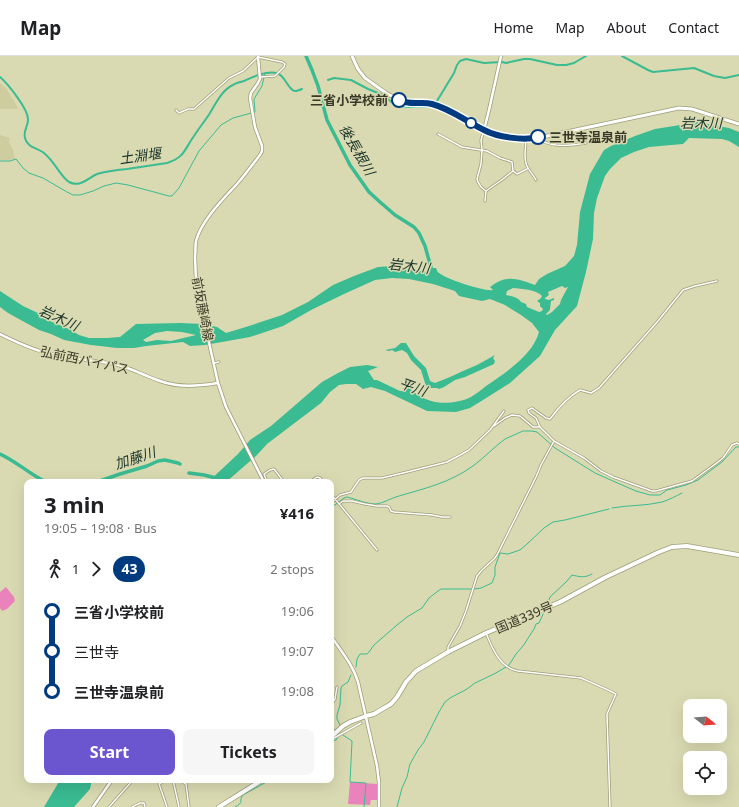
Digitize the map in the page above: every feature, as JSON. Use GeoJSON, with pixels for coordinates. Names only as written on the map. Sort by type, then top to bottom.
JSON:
{"type":"FeatureCollection","features":[{"type":"Feature","properties":{"kind":"highway","name":"国道339号"},"geometry":{"type":"LineString","coordinates":[[334,734],[343,726],[379,711],[391,704],[416,671],[448,652],[486,633],[560,602],[606,577],[669,548],[687,546],[739,555]]}},
{"type":"Feature","properties":{"kind":"highway"},"geometry":{"type":"LineString","coordinates":[[219,807],[257,783]]}},
{"type":"Feature","properties":{"kind":"main road"},"geometry":{"type":"LineString","coordinates":[[352,56],[361,74],[370,83],[386,93],[407,103],[431,103],[460,116],[484,130],[498,135],[533,139],[679,108],[692,109],[739,124]]}},
{"type":"Feature","properties":{"kind":"main road"},"geometry":{"type":"LineString","coordinates":[[258,57],[260,75]]}},
{"type":"Feature","properties":{"kind":"main road"},"geometry":{"type":"LineString","coordinates":[[484,130],[501,58]]}},
{"type":"Feature","properties":{"kind":"main road","name":"前坂藤崎線"},"geometry":{"type":"LineString","coordinates":[[260,75],[259,81],[251,92],[250,98],[255,127],[262,144],[262,150],[260,155],[238,183],[208,217],[197,238],[195,269],[196,284],[218,383],[226,407],[262,479]]}},
{"type":"Feature","properties":{"kind":"main road","name":"弘前西バイパス"},"geometry":{"type":"LineString","coordinates":[[1,335],[32,349],[51,354],[114,364],[171,384],[195,386],[218,383]]}},
{"type":"Feature","properties":{"kind":"main road"},"geometry":{"type":"LineString","coordinates":[[334,641],[356,675],[377,766],[380,807]]}},
{"type":"Feature","properties":{"kind":"main road"},"geometry":{"type":"LineString","coordinates":[[93,807],[110,783]]}},
{"type":"Feature","properties":{"kind":"street"},"geometry":{"type":"LineString","coordinates":[[176,110],[179,113],[188,109],[194,109],[229,78],[243,71],[258,57],[284,63],[285,66],[276,75],[260,75]]}},
{"type":"Feature","properties":{"kind":"street"},"geometry":{"type":"LineString","coordinates":[[484,130],[481,164],[477,179],[486,191],[485,201]]}},
{"type":"Feature","properties":{"kind":"street"},"geometry":{"type":"LineString","coordinates":[[438,134],[462,147],[491,152],[500,158],[510,161],[512,162],[513,171]]}},
{"type":"Feature","properties":{"kind":"street"},"geometry":{"type":"LineString","coordinates":[[526,139],[526,165],[534,174],[536,180]]}},
{"type":"Feature","properties":{"kind":"street"},"geometry":{"type":"LineString","coordinates":[[533,139],[554,145],[586,144]]}},
{"type":"Feature","properties":{"kind":"street"},"geometry":{"type":"LineString","coordinates":[[513,171],[517,174],[528,168]]}},
{"type":"Feature","properties":{"kind":"street"},"geometry":{"type":"LineString","coordinates":[[486,191],[503,180],[513,171]]}},
{"type":"Feature","properties":{"kind":"street"},"geometry":{"type":"LineString","coordinates":[[717,281],[682,290],[658,321],[599,388],[592,393],[580,390],[576,392],[569,397],[550,419],[546,418],[532,408],[528,410],[536,418],[540,428],[554,441],[613,477],[652,491],[692,481],[723,458],[732,445],[737,443],[739,444]]}},
{"type":"Feature","properties":{"kind":"street"},"geometry":{"type":"LineString","coordinates":[[214,363],[219,362]]}},
{"type":"Feature","properties":{"kind":"street"},"geometry":{"type":"LineString","coordinates":[[494,426],[504,411]]}},
{"type":"Feature","properties":{"kind":"street"},"geometry":{"type":"LineString","coordinates":[[337,502],[340,495],[351,492],[363,478],[382,478],[447,462],[469,450],[494,426],[504,418],[512,415],[520,416],[533,427],[540,428]]}},
{"type":"Feature","properties":{"kind":"street"},"geometry":{"type":"LineString","coordinates":[[448,652],[448,647],[464,616],[477,576],[497,555],[536,477],[540,465],[554,441]]}},
{"type":"Feature","properties":{"kind":"street"},"geometry":{"type":"LineString","coordinates":[[266,479],[264,474],[274,469],[282,479]]}},
{"type":"Feature","properties":{"kind":"street"},"geometry":{"type":"LineString","coordinates":[[334,498],[377,550]]}},
{"type":"Feature","properties":{"kind":"street"},"geometry":{"type":"LineString","coordinates":[[334,502],[352,501],[377,506],[386,506],[394,512],[450,517]]}},
{"type":"Feature","properties":{"kind":"street"},"geometry":{"type":"LineString","coordinates":[[486,633],[491,646],[505,665],[510,669],[581,678],[606,688],[616,694],[607,714],[610,807]]}},
{"type":"Feature","properties":{"kind":"street"},"geometry":{"type":"LineString","coordinates":[[334,700],[337,687]]}},
{"type":"Feature","properties":{"kind":"street"},"geometry":{"type":"LineString","coordinates":[[334,738],[361,723]]}},
{"type":"Feature","properties":{"kind":"street"},"geometry":{"type":"LineString","coordinates":[[109,807],[130,783]]}},
{"type":"Feature","properties":{"kind":"street"},"geometry":{"type":"LineString","coordinates":[[161,783],[159,784],[167,807]]}},
{"type":"Feature","properties":{"kind":"street"},"geometry":{"type":"LineString","coordinates":[[174,783],[180,807]]}},
{"type":"Feature","properties":{"kind":"street"},"geometry":{"type":"LineString","coordinates":[[184,783],[186,784],[190,807]]}},
{"type":"Feature","properties":{"kind":"street"},"geometry":{"type":"LineString","coordinates":[[132,807],[140,803],[144,803],[145,807]]}},
{"type":"Feature","properties":{"kind":"shaded area"},"geometry":{"type":"Polygon","coordinates":[[[0,83],[6,88],[18,108],[17,109],[0,109],[0,83]]]}},
{"type":"Feature","properties":{"kind":"shaded area"},"geometry":{"type":"Polygon","coordinates":[[[0,135],[10,138],[9,142],[15,159],[0,160],[0,135]]]}},
{"type":"Feature","properties":{"kind":"shaded area"},"geometry":{"type":"Polygon","coordinates":[[[6,587],[14,597],[15,601],[7,609],[2,611],[0,608],[0,592],[6,587]]]}},
{"type":"Feature","properties":{"kind":"shaded area"},"geometry":{"type":"Polygon","coordinates":[[[350,782],[377,784],[377,800],[371,800],[370,805],[348,804],[350,782]]]}},
{"type":"Feature","properties":{"kind":"water","name":"岩木川"},"geometry":{"type":"Polygon","coordinates":[[[693,119],[695,119],[697,122],[729,128],[739,132],[739,147],[722,139],[689,138],[683,144],[649,147],[634,152],[621,158],[610,169],[605,176],[597,198],[594,213],[593,239],[577,306],[555,330],[540,356],[510,383],[470,408],[456,412],[427,411],[385,391],[371,387],[363,389],[356,384],[339,385],[330,392],[321,403],[267,444],[256,456],[229,479],[211,479],[238,454],[250,440],[271,426],[322,382],[350,367],[367,365],[378,367],[368,371],[374,380],[400,391],[404,391],[406,390],[401,381],[413,391],[430,401],[443,403],[453,402],[473,396],[517,363],[531,348],[539,332],[532,323],[521,315],[505,305],[490,299],[482,301],[459,296],[455,291],[433,284],[409,279],[392,278],[375,280],[313,309],[283,326],[250,337],[205,345],[190,346],[183,342],[134,348],[117,348],[64,340],[39,330],[0,307],[0,291],[23,306],[40,314],[45,319],[79,335],[89,338],[107,338],[120,337],[136,324],[203,324],[217,327],[226,333],[282,315],[308,302],[333,285],[378,267],[394,266],[425,272],[430,268],[436,268],[437,272],[443,276],[474,287],[489,290],[493,290],[490,287],[496,283],[507,279],[535,285],[539,279],[565,266],[574,256],[577,245],[580,212],[590,174],[604,150],[655,129],[693,123],[693,119]],[[562,286],[548,292],[549,295],[545,299],[549,300],[554,298],[554,300],[551,301],[550,310],[546,314],[547,315],[560,304],[568,287],[565,288],[562,286]],[[513,288],[507,291],[506,295],[520,300],[526,304],[527,307],[539,312],[542,311],[543,309],[540,306],[540,303],[537,301],[542,296],[536,292],[513,288]],[[167,331],[155,333],[143,340],[146,342],[157,340],[171,341],[196,335],[182,332],[167,331]]]}},
{"type":"Feature","properties":{"kind":"water"},"geometry":{"type":"Polygon","coordinates":[[[401,343],[406,343],[414,356],[426,368],[430,381],[435,383],[477,365],[495,355],[493,358],[495,361],[494,364],[455,380],[444,387],[439,389],[428,388],[421,370],[411,360],[407,353],[402,350],[395,352],[392,350],[385,350],[395,348],[401,343]]]}},
{"type":"Feature","properties":{"kind":"water"},"geometry":{"type":"Polygon","coordinates":[[[58,783],[91,783],[90,789],[74,807],[44,807],[58,783]]]}},
{"type":"Feature","properties":{"kind":"waterway","name":"後長根川"},"geometry":{"type":"LineString","coordinates":[[306,56],[318,86],[327,120],[350,165],[369,192],[395,215],[414,227],[419,233],[425,246],[432,271]]}},
{"type":"Feature","properties":{"kind":"waterway","name":"土淵堰"},"geometry":{"type":"LineString","coordinates":[[328,80],[334,78],[351,80],[383,95],[394,104],[409,107],[431,107],[437,101],[454,73],[457,65],[460,61],[466,59],[484,63],[506,63],[530,59],[557,65],[566,65],[574,63],[586,56]]}},
{"type":"Feature","properties":{"kind":"waterway","name":"土淵堰"},"geometry":{"type":"LineString","coordinates":[[622,56],[653,72],[694,68],[714,76],[725,78],[739,75]]}},
{"type":"Feature","properties":{"kind":"waterway"},"geometry":{"type":"LineString","coordinates":[[0,161],[10,161],[16,159],[29,173],[43,178],[73,195],[80,195],[116,183],[172,196],[179,188],[199,151],[221,125],[233,118],[255,112],[254,99],[262,86],[265,73]]}},
{"type":"Feature","properties":{"kind":"waterway","name":"土淵堰"},"geometry":{"type":"LineString","coordinates":[[0,77],[13,91],[25,110],[28,120],[25,138],[28,144],[48,157],[66,180],[73,184],[84,182],[101,173],[173,161],[184,152],[222,93],[229,87],[260,74],[280,74],[291,89],[294,91],[302,89]]}},
{"type":"Feature","properties":{"kind":"waterway"},"geometry":{"type":"LineString","coordinates":[[334,506],[347,497],[372,504],[382,503],[446,481],[473,466],[505,439],[523,431],[537,432],[555,448],[595,473],[636,491],[650,495],[660,495],[667,490],[698,480],[722,462],[736,447],[739,447]]}},
{"type":"Feature","properties":{"kind":"waterway","name":"加藤川"},"geometry":{"type":"LineString","coordinates":[[0,454],[41,479]]}},
{"type":"Feature","properties":{"kind":"waterway","name":"加藤川"},"geometry":{"type":"LineString","coordinates":[[106,479],[158,461],[165,460],[180,464]]}},
{"type":"Feature","properties":{"kind":"waterway","name":"加藤川"},"geometry":{"type":"LineString","coordinates":[[189,473],[216,478]]}},
{"type":"Feature","properties":{"kind":"waterway"},"geometry":{"type":"LineString","coordinates":[[612,508],[662,502],[682,493]]}},
{"type":"Feature","properties":{"kind":"waterway"},"geometry":{"type":"LineString","coordinates":[[474,589],[481,588],[492,583],[495,575],[495,567],[500,553],[508,554],[520,550],[544,528],[553,522],[609,509]]}},
{"type":"Feature","properties":{"kind":"waterway"},"geometry":{"type":"LineString","coordinates":[[547,605],[550,597],[572,575],[582,577],[592,574]]}},
{"type":"Feature","properties":{"kind":"waterway"},"geometry":{"type":"LineString","coordinates":[[356,667],[357,659],[360,654],[367,654],[374,645],[397,625],[422,608],[429,598],[438,591],[441,589],[471,589]]}},
{"type":"Feature","properties":{"kind":"waterway"},"geometry":{"type":"LineString","coordinates":[[397,807],[410,764],[424,742],[445,702],[475,683],[508,666],[523,646],[536,624],[539,623],[545,610]]}},
{"type":"Feature","properties":{"kind":"waterway"},"geometry":{"type":"LineString","coordinates":[[340,726],[337,715],[340,705],[341,688],[348,682],[351,675]]}},
{"type":"Feature","properties":{"kind":"waterway"},"geometry":{"type":"LineString","coordinates":[[334,730],[338,728]]}},
{"type":"Feature","properties":{"kind":"waterway"},"geometry":{"type":"LineString","coordinates":[[343,735],[352,741],[350,782],[366,783],[364,807]]}},
{"type":"Feature","properties":{"kind":"waterway"},"geometry":{"type":"LineString","coordinates":[[334,741],[337,738]]}},
{"type":"Feature","properties":{"kind":"waterway"},"geometry":{"type":"LineString","coordinates":[[235,807],[241,803],[243,795],[265,783]]}},
{"type":"Feature","properties":{"kind":"bus line","name":"43"},"geometry":{"type":"LineString","coordinates":[[399,100],[407,103],[431,103],[452,112],[493,134],[526,139],[538,137]]}},
{"type":"Feature","properties":{"kind":"place","name":"三省小学校前"},"geometry":{"type":"Point","coordinates":[399,100]}},
{"type":"Feature","properties":{"kind":"place","name":"三世寺温泉前"},"geometry":{"type":"Point","coordinates":[538,137]}},
{"type":"Feature","properties":{"kind":"water label","name":"平川"},"geometry":{"type":"Point","coordinates":[413,387]}}]}
